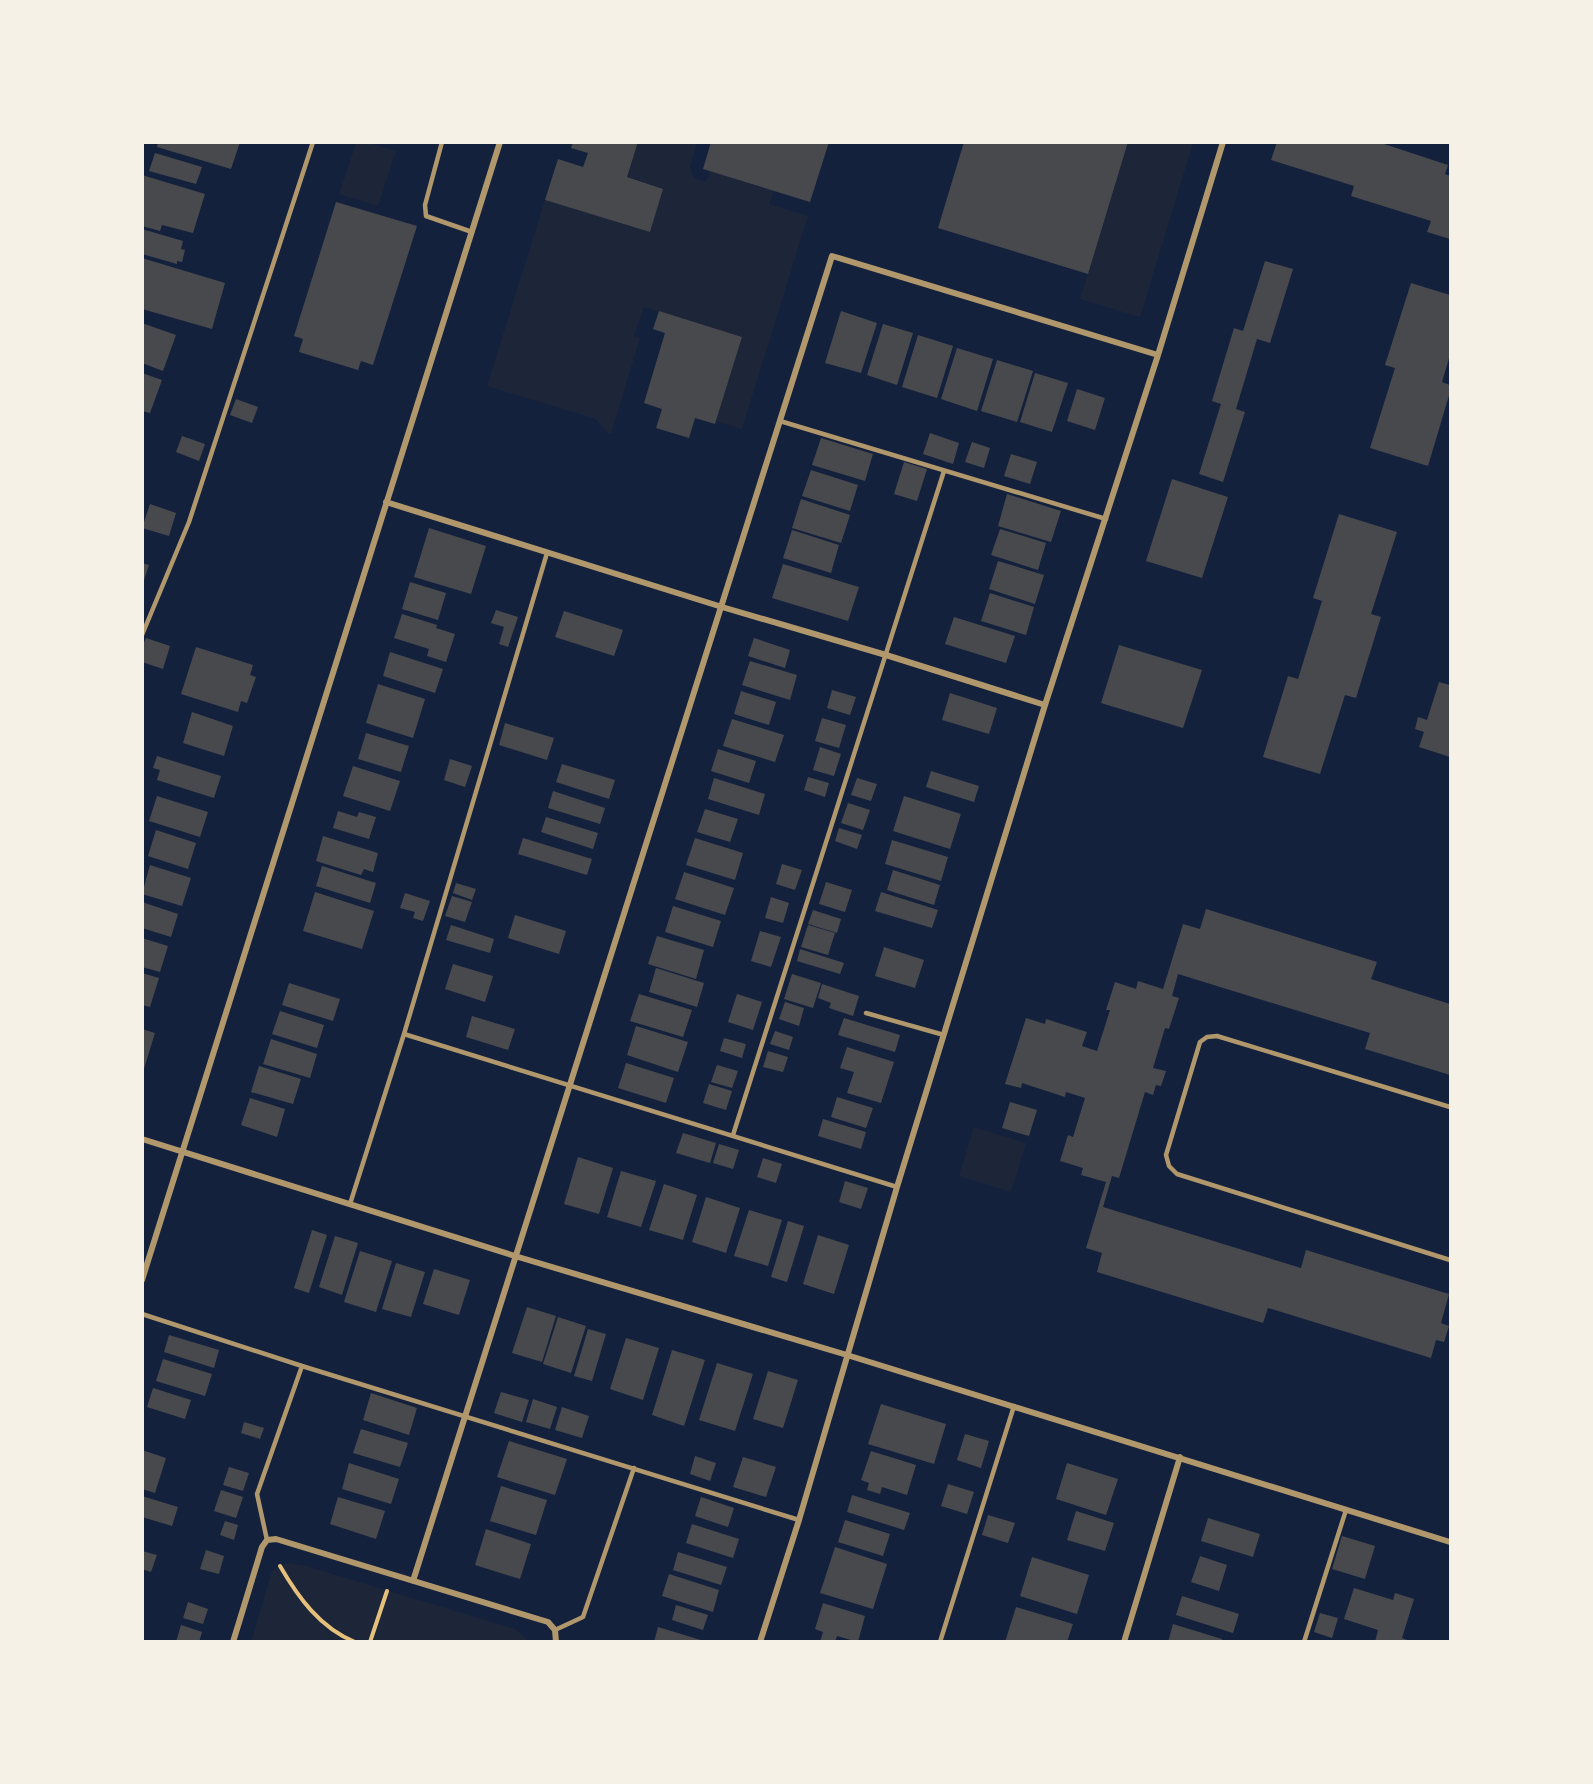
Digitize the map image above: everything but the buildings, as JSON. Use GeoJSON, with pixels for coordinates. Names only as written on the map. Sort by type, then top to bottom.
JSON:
{"type":"FeatureCollection","features":[{"type":"Feature","properties":{"kind":"street"},"geometry":{"type":"LineString","coordinates":[[142,1280],[500,142]]}},
{"type":"Feature","properties":{"kind":"street"},"geometry":{"type":"LineString","coordinates":[[760,1641],[799,1520],[897,1187],[1045,705],[1158,355],[1223,142]]}},
{"type":"Feature","properties":{"kind":"street"},"geometry":{"type":"LineString","coordinates":[[413,1581],[832,256],[1158,355]]}},
{"type":"Feature","properties":{"kind":"street"},"geometry":{"type":"LineString","coordinates":[[386,502],[722,608],[886,655],[1045,705]]}},
{"type":"Feature","properties":{"kind":"street"},"geometry":{"type":"LineString","coordinates":[[142,1140],[515,1256],[1180,1457],[1450,1542]]}},
{"type":"Feature","properties":{"kind":"street"},"geometry":{"type":"LineString","coordinates":[[1124,1641],[1180,1457]]}},
{"type":"Feature","properties":{"kind":"street"},"geometry":{"type":"LineString","coordinates":[[233,1641],[262,1547],[267,1540],[276,1539],[548,1622],[555,1630],[556,1641]]}},
{"type":"Feature","properties":{"kind":"lane"},"geometry":{"type":"LineString","coordinates":[[142,635],[189,522],[313,142]]}},
{"type":"Feature","properties":{"kind":"lane"},"geometry":{"type":"LineString","coordinates":[[442,142],[425,205],[426,216],[472,232]]}},
{"type":"Feature","properties":{"kind":"lane"},"geometry":{"type":"LineString","coordinates":[[780,421],[1106,519]]}},
{"type":"Feature","properties":{"kind":"lane"},"geometry":{"type":"LineString","coordinates":[[733,1135],[944,471]]}},
{"type":"Feature","properties":{"kind":"lane"},"geometry":{"type":"LineString","coordinates":[[350,1204],[404,1034],[547,553]]}},
{"type":"Feature","properties":{"kind":"lane"},"geometry":{"type":"LineString","coordinates":[[866,1013],[944,1035]]}},
{"type":"Feature","properties":{"kind":"lane"},"geometry":{"type":"LineString","coordinates":[[404,1034],[897,1187]]}},
{"type":"Feature","properties":{"kind":"lane"},"geometry":{"type":"LineString","coordinates":[[1450,1107],[1218,1036],[1207,1037],[1200,1042],[1166,1155],[1169,1166],[1177,1174],[1450,1260]]}},
{"type":"Feature","properties":{"kind":"lane"},"geometry":{"type":"LineString","coordinates":[[142,1314],[799,1520]]}},
{"type":"Feature","properties":{"kind":"lane"},"geometry":{"type":"LineString","coordinates":[[267,1540],[257,1494],[302,1366]]}},
{"type":"Feature","properties":{"kind":"lane"},"geometry":{"type":"LineString","coordinates":[[940,1641],[1014,1406]]}},
{"type":"Feature","properties":{"kind":"lane"},"geometry":{"type":"LineString","coordinates":[[555,1630],[583,1617],[634,1468]]}},
{"type":"Feature","properties":{"kind":"lane"},"geometry":{"type":"LineString","coordinates":[[1304,1641],[1346,1510]]}},
{"type":"Feature","properties":{"kind":"path"},"geometry":{"type":"LineString","coordinates":[[280,1566],[292,1586],[323,1623],[338,1634],[355,1641]]}},
{"type":"Feature","properties":{"kind":"path"},"geometry":{"type":"LineString","coordinates":[[370,1641],[387,1591]]}},
{"type":"Feature","properties":{"kind":"shaded area"},"geometry":{"type":"Polygon","coordinates":[[[356,143],[370,143],[396,151],[378,206],[339,194],[356,143]]]}},
{"type":"Feature","properties":{"kind":"shaded area"},"geometry":{"type":"Polygon","coordinates":[[[638,143],[697,143],[690,167],[694,178],[706,182],[710,171],[774,191],[769,204],[808,216],[742,429],[716,421],[742,337],[644,307],[634,336],[640,338],[611,434],[596,419],[487,386],[545,200],[650,232],[663,189],[627,177],[638,143]]]}},
{"type":"Feature","properties":{"kind":"shaded area"},"geometry":{"type":"Polygon","coordinates":[[[1128,143],[1193,143],[1140,317],[1080,299],[1128,143]]]}},
{"type":"Feature","properties":{"kind":"shaded area"},"geometry":{"type":"Polygon","coordinates":[[[974,1127],[1026,1143],[1011,1192],[959,1176],[974,1127]]]}},
{"type":"Feature","properties":{"kind":"shaded area"},"geometry":{"type":"Polygon","coordinates":[[[288,1563],[306,1566],[515,1629],[527,1641],[251,1642],[272,1571],[288,1563]]]}}]}
